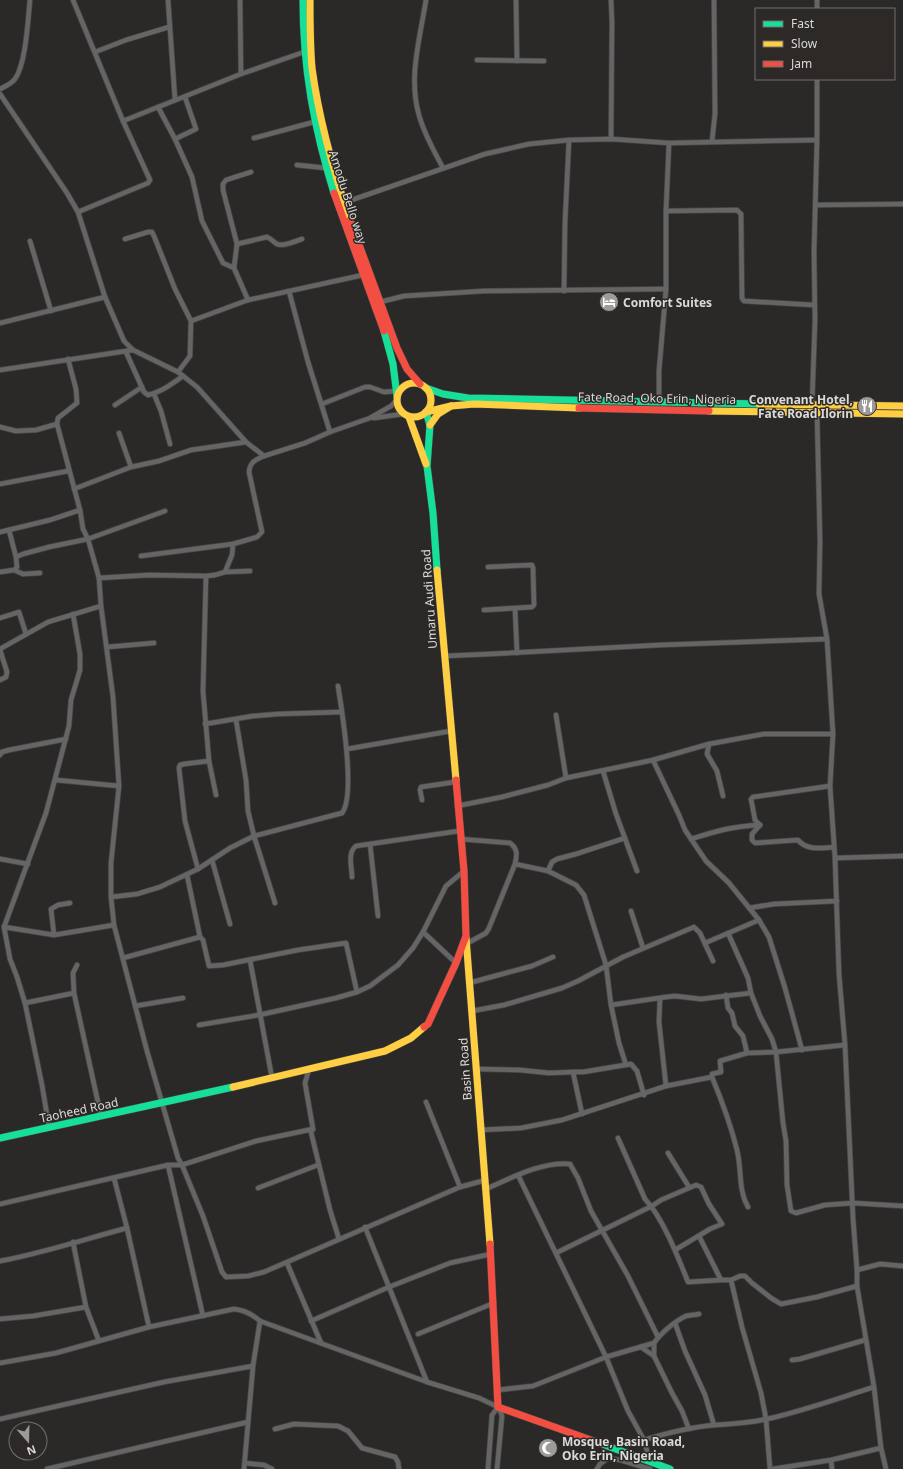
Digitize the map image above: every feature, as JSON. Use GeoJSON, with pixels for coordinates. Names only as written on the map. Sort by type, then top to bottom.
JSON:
{"type":"FeatureCollection","features":[{"type":"Feature","properties":{"kind":"main road","name":"Amodu Bello way"},"geometry":{"type":"LineString","coordinates":[[303,0],[304,52],[308,96],[326,168],[402,360],[407,369],[423,386]]}},
{"type":"Feature","properties":{"kind":"main road","name":"Amodu Bello way"},"geometry":{"type":"LineString","coordinates":[[310,0],[310,36],[314,83],[325,137],[341,204],[363,275],[390,349],[395,372],[396,396]]}},
{"type":"Feature","properties":{"kind":"main road"},"geometry":{"type":"LineString","coordinates":[[410,383],[423,386],[431,398],[431,403],[426,412],[416,417],[406,415],[399,410],[396,396],[402,387],[410,383]]}},
{"type":"Feature","properties":{"kind":"main road","name":"Fate Road, Oko Erin, Nigeria"},"geometry":{"type":"LineString","coordinates":[[423,386],[455,396],[488,398],[659,403],[903,406]]}},
{"type":"Feature","properties":{"kind":"main road","name":"Fate Road, Oko Erin, Nigeria"},"geometry":{"type":"LineString","coordinates":[[426,412],[451,406],[482,404],[646,410],[903,414]]}},
{"type":"Feature","properties":{"kind":"main road"},"geometry":{"type":"LineString","coordinates":[[430,426],[438,414],[451,406]]}},
{"type":"Feature","properties":{"kind":"main road"},"geometry":{"type":"LineString","coordinates":[[426,412],[430,426],[427,466]]}},
{"type":"Feature","properties":{"kind":"main road"},"geometry":{"type":"LineString","coordinates":[[406,415],[427,466]]}},
{"type":"Feature","properties":{"kind":"main road","name":"Umaru Audi Road"},"geometry":{"type":"LineString","coordinates":[[427,466],[436,545],[451,731]]}},
{"type":"Feature","properties":{"kind":"main road","name":"Basin Road"},"geometry":{"type":"LineString","coordinates":[[451,731],[459,831],[464,871],[466,944],[480,1130],[486,1180],[494,1303],[498,1407]]}},
{"type":"Feature","properties":{"kind":"main road","name":"Taoheed Road"},"geometry":{"type":"LineString","coordinates":[[0,1138],[272,1078],[385,1051],[399,1045],[411,1038],[428,1024],[456,963],[466,936]]}},
{"type":"Feature","properties":{"kind":"main road"},"geometry":{"type":"LineString","coordinates":[[498,1407],[650,1466],[670,1469]]}},
{"type":"Feature","properties":{"kind":"street"},"geometry":{"type":"LineString","coordinates":[[0,89],[9,85],[15,79],[22,65],[30,0]]}},
{"type":"Feature","properties":{"kind":"street"},"geometry":{"type":"LineString","coordinates":[[73,0],[123,121],[150,180],[148,184],[78,212]]}},
{"type":"Feature","properties":{"kind":"street"},"geometry":{"type":"LineString","coordinates":[[168,0],[174,100]]}},
{"type":"Feature","properties":{"kind":"street"},"geometry":{"type":"LineString","coordinates":[[240,0],[241,74]]}},
{"type":"Feature","properties":{"kind":"street"},"geometry":{"type":"LineString","coordinates":[[426,0],[414,73],[414,93],[418,115],[426,135],[443,168]]}},
{"type":"Feature","properties":{"kind":"street"},"geometry":{"type":"LineString","coordinates":[[516,0],[517,61]]}},
{"type":"Feature","properties":{"kind":"street"},"geometry":{"type":"LineString","coordinates":[[611,0],[611,139]]}},
{"type":"Feature","properties":{"kind":"street"},"geometry":{"type":"LineString","coordinates":[[712,141],[715,114],[714,0]]}},
{"type":"Feature","properties":{"kind":"street"},"geometry":{"type":"LineString","coordinates":[[95,52],[126,40],[169,27]]}},
{"type":"Feature","properties":{"kind":"street"},"geometry":{"type":"LineString","coordinates":[[123,121],[241,74],[304,52]]}},
{"type":"Feature","properties":{"kind":"street"},"geometry":{"type":"LineString","coordinates":[[477,60],[544,61]]}},
{"type":"Feature","properties":{"kind":"street"},"geometry":{"type":"LineString","coordinates":[[812,405],[815,320],[817,80]]}},
{"type":"Feature","properties":{"kind":"street"},"geometry":{"type":"LineString","coordinates":[[0,94],[67,193],[78,212],[105,297],[124,341],[133,350],[178,372],[183,376],[202,392],[246,442],[264,456]]}},
{"type":"Feature","properties":{"kind":"street"},"geometry":{"type":"LineString","coordinates":[[176,139],[196,129],[185,96]]}},
{"type":"Feature","properties":{"kind":"street"},"geometry":{"type":"LineString","coordinates":[[158,107],[176,139],[192,177],[202,221],[223,263],[234,268]]}},
{"type":"Feature","properties":{"kind":"street"},"geometry":{"type":"LineString","coordinates":[[254,138],[314,122]]}},
{"type":"Feature","properties":{"kind":"street"},"geometry":{"type":"LineString","coordinates":[[341,204],[485,154],[529,144],[569,140],[611,139],[669,143],[817,140]]}},
{"type":"Feature","properties":{"kind":"street"},"geometry":{"type":"LineString","coordinates":[[564,291],[564,222],[569,140]]}},
{"type":"Feature","properties":{"kind":"street"},"geometry":{"type":"LineString","coordinates":[[659,403],[659,371],[666,289],[666,211],[669,143]]}},
{"type":"Feature","properties":{"kind":"street"},"geometry":{"type":"LineString","coordinates":[[297,165],[326,168]]}},
{"type":"Feature","properties":{"kind":"street"},"geometry":{"type":"LineString","coordinates":[[248,300],[234,268],[237,244],[223,190],[223,184],[226,180],[251,172]]}},
{"type":"Feature","properties":{"kind":"street"},"geometry":{"type":"LineString","coordinates":[[816,205],[903,204]]}},
{"type":"Feature","properties":{"kind":"street"},"geometry":{"type":"LineString","coordinates":[[666,211],[737,210],[741,214],[742,298],[744,301],[814,304]]}},
{"type":"Feature","properties":{"kind":"street"},"geometry":{"type":"LineString","coordinates":[[126,239],[152,232],[175,289],[191,321],[190,356],[178,372]]}},
{"type":"Feature","properties":{"kind":"street"},"geometry":{"type":"LineString","coordinates":[[237,244],[266,237],[270,238],[278,245],[302,239]]}},
{"type":"Feature","properties":{"kind":"street"},"geometry":{"type":"LineString","coordinates":[[30,241],[51,311]]}},
{"type":"Feature","properties":{"kind":"street"},"geometry":{"type":"LineString","coordinates":[[191,321],[248,300],[363,275]]}},
{"type":"Feature","properties":{"kind":"street"},"geometry":{"type":"LineString","coordinates":[[380,302],[404,296],[484,291],[666,289]]}},
{"type":"Feature","properties":{"kind":"street"},"geometry":{"type":"LineString","coordinates":[[289,291],[308,362],[330,432]]}},
{"type":"Feature","properties":{"kind":"street"},"geometry":{"type":"LineString","coordinates":[[0,323],[105,297]]}},
{"type":"Feature","properties":{"kind":"street"},"geometry":{"type":"LineString","coordinates":[[0,370],[133,350]]}},
{"type":"Feature","properties":{"kind":"street"},"geometry":{"type":"LineString","coordinates":[[126,352],[144,392],[148,395],[154,394],[183,376]]}},
{"type":"Feature","properties":{"kind":"street"},"geometry":{"type":"LineString","coordinates":[[68,359],[76,389],[77,403],[58,418],[57,424],[68,471],[80,510],[83,529],[88,539],[99,578],[101,606],[113,697],[118,786],[111,863],[111,898],[114,925],[135,1006],[178,1158],[203,1216],[222,1272],[226,1277],[248,1276],[264,1272],[460,1187],[486,1180]]}},
{"type":"Feature","properties":{"kind":"street"},"geometry":{"type":"LineString","coordinates":[[115,405],[142,387]]}},
{"type":"Feature","properties":{"kind":"street"},"geometry":{"type":"LineString","coordinates":[[141,556],[233,544],[257,536],[262,532],[249,472],[249,466],[253,460],[305,443],[330,432],[370,418],[391,406],[396,396],[370,387],[365,387],[322,404]]}},
{"type":"Feature","properties":{"kind":"street"},"geometry":{"type":"LineString","coordinates":[[154,394],[161,411],[170,444]]}},
{"type":"Feature","properties":{"kind":"street"},"geometry":{"type":"LineString","coordinates":[[817,412],[820,541],[819,594],[827,639],[832,734],[830,786],[857,1286],[874,1387],[881,1448],[886,1469]]}},
{"type":"Feature","properties":{"kind":"street"},"geometry":{"type":"LineString","coordinates":[[370,418],[406,415]]}},
{"type":"Feature","properties":{"kind":"street"},"geometry":{"type":"LineString","coordinates":[[0,427],[16,431],[36,430],[57,424]]}},
{"type":"Feature","properties":{"kind":"street"},"geometry":{"type":"LineString","coordinates":[[120,432],[131,467]]}},
{"type":"Feature","properties":{"kind":"street"},"geometry":{"type":"LineString","coordinates":[[74,489],[131,467],[160,461],[191,450],[246,442]]}},
{"type":"Feature","properties":{"kind":"street"},"geometry":{"type":"LineString","coordinates":[[0,484],[68,471]]}},
{"type":"Feature","properties":{"kind":"street"},"geometry":{"type":"LineString","coordinates":[[0,532],[50,520],[80,510]]}},
{"type":"Feature","properties":{"kind":"street"},"geometry":{"type":"LineString","coordinates":[[16,557],[49,547],[88,539],[165,511]]}},
{"type":"Feature","properties":{"kind":"street"},"geometry":{"type":"LineString","coordinates":[[9,530],[16,557],[17,567],[14,570]]}},
{"type":"Feature","properties":{"kind":"street"},"geometry":{"type":"LineString","coordinates":[[225,572],[232,555],[233,544]]}},
{"type":"Feature","properties":{"kind":"street"},"geometry":{"type":"LineString","coordinates":[[484,610],[532,607],[534,605],[532,565],[488,567]]}},
{"type":"Feature","properties":{"kind":"street"},"geometry":{"type":"LineString","coordinates":[[0,572],[14,570],[23,574],[40,573]]}},
{"type":"Feature","properties":{"kind":"street"},"geometry":{"type":"LineString","coordinates":[[99,578],[149,575],[215,576],[225,572],[250,571]]}},
{"type":"Feature","properties":{"kind":"street"},"geometry":{"type":"LineString","coordinates":[[206,576],[203,691],[209,761],[216,795]]}},
{"type":"Feature","properties":{"kind":"street"},"geometry":{"type":"LineString","coordinates":[[0,680],[6,677],[8,672],[0,649],[48,622],[101,606]]}},
{"type":"Feature","properties":{"kind":"street"},"geometry":{"type":"LineString","coordinates":[[515,608],[517,653]]}},
{"type":"Feature","properties":{"kind":"street"},"geometry":{"type":"LineString","coordinates":[[0,618],[19,612],[26,634]]}},
{"type":"Feature","properties":{"kind":"street"},"geometry":{"type":"LineString","coordinates":[[49,1127],[25,1003],[10,959],[4,927],[46,813],[56,780],[69,726],[71,700],[80,670],[73,614]]}},
{"type":"Feature","properties":{"kind":"street"},"geometry":{"type":"LineString","coordinates":[[444,656],[660,644],[827,639]]}},
{"type":"Feature","properties":{"kind":"street"},"geometry":{"type":"LineString","coordinates":[[107,647],[154,643]]}},
{"type":"Feature","properties":{"kind":"street"},"geometry":{"type":"LineString","coordinates":[[111,898],[143,893],[160,887],[187,875],[230,848],[254,836],[342,813],[346,808],[348,800],[349,782],[347,749],[338,686]]}},
{"type":"Feature","properties":{"kind":"street"},"geometry":{"type":"LineString","coordinates":[[205,724],[253,716],[341,712]]}},
{"type":"Feature","properties":{"kind":"street"},"geometry":{"type":"LineString","coordinates":[[556,715],[566,778]]}},
{"type":"Feature","properties":{"kind":"street"},"geometry":{"type":"LineString","coordinates":[[236,720],[246,780],[248,811],[254,836],[275,903]]}},
{"type":"Feature","properties":{"kind":"street"},"geometry":{"type":"LineString","coordinates":[[347,749],[451,731]]}},
{"type":"Feature","properties":{"kind":"street"},"geometry":{"type":"LineString","coordinates":[[457,806],[502,797],[548,785],[566,778],[653,760],[709,744],[764,734],[832,734]]}},
{"type":"Feature","properties":{"kind":"street"},"geometry":{"type":"LineString","coordinates":[[0,756],[2,752],[9,750],[66,739]]}},
{"type":"Feature","properties":{"kind":"street"},"geometry":{"type":"LineString","coordinates":[[709,744],[707,754],[717,771],[723,796]]}},
{"type":"Feature","properties":{"kind":"street"},"geometry":{"type":"LineString","coordinates":[[653,760],[685,830],[706,861],[729,883],[758,920],[769,937],[802,1050]]}},
{"type":"Feature","properties":{"kind":"street"},"geometry":{"type":"LineString","coordinates":[[198,869],[185,821],[179,768],[180,765],[184,764],[209,761]]}},
{"type":"Feature","properties":{"kind":"street"},"geometry":{"type":"LineString","coordinates":[[603,771],[616,814],[637,871]]}},
{"type":"Feature","properties":{"kind":"street"},"geometry":{"type":"LineString","coordinates":[[56,780],[118,786]]}},
{"type":"Feature","properties":{"kind":"street"},"geometry":{"type":"LineString","coordinates":[[422,800],[420,790],[421,787],[455,782]]}},
{"type":"Feature","properties":{"kind":"street"},"geometry":{"type":"LineString","coordinates":[[760,825],[755,820],[751,799],[753,797],[830,786]]}},
{"type":"Feature","properties":{"kind":"street"},"geometry":{"type":"LineString","coordinates":[[691,839],[734,827],[760,825]]}},
{"type":"Feature","properties":{"kind":"street"},"geometry":{"type":"LineString","coordinates":[[760,825],[752,834],[752,840],[755,843],[798,840],[805,846],[822,848],[834,847]]}},
{"type":"Feature","properties":{"kind":"street"},"geometry":{"type":"LineString","coordinates":[[352,877],[352,851],[356,846],[459,831]]}},
{"type":"Feature","properties":{"kind":"street"},"geometry":{"type":"LineString","coordinates":[[548,871],[552,862],[557,859],[625,838]]}},
{"type":"Feature","properties":{"kind":"street"},"geometry":{"type":"LineString","coordinates":[[460,839],[510,843],[515,846],[517,854],[515,864],[489,928],[486,933],[466,944]]}},
{"type":"Feature","properties":{"kind":"street"},"geometry":{"type":"LineString","coordinates":[[370,844],[378,916]]}},
{"type":"Feature","properties":{"kind":"street"},"geometry":{"type":"LineString","coordinates":[[835,858],[903,856]]}},
{"type":"Feature","properties":{"kind":"street"},"geometry":{"type":"LineString","coordinates":[[0,859],[28,864]]}},
{"type":"Feature","properties":{"kind":"street"},"geometry":{"type":"LineString","coordinates":[[212,860],[230,924]]}},
{"type":"Feature","properties":{"kind":"street"},"geometry":{"type":"LineString","coordinates":[[515,864],[548,871],[576,885],[584,895],[606,965],[611,1005],[619,1043],[626,1065]]}},
{"type":"Feature","properties":{"kind":"street"},"geometry":{"type":"LineString","coordinates":[[199,1025],[259,1015],[357,992],[370,986],[398,965],[413,948],[423,932],[446,886],[464,871]]}},
{"type":"Feature","properties":{"kind":"street"},"geometry":{"type":"LineString","coordinates":[[187,875],[200,937],[203,940],[209,966],[346,943],[357,992]]}},
{"type":"Feature","properties":{"kind":"street"},"geometry":{"type":"LineString","coordinates":[[749,908],[774,904],[837,901]]}},
{"type":"Feature","properties":{"kind":"street"},"geometry":{"type":"LineString","coordinates":[[54,935],[51,909],[58,905],[70,903]]}},
{"type":"Feature","properties":{"kind":"street"},"geometry":{"type":"LineString","coordinates":[[631,911],[643,948]]}},
{"type":"Feature","properties":{"kind":"street"},"geometry":{"type":"LineString","coordinates":[[705,943],[758,920]]}},
{"type":"Feature","properties":{"kind":"street"},"geometry":{"type":"LineString","coordinates":[[4,927],[54,935],[114,925]]}},
{"type":"Feature","properties":{"kind":"street"},"geometry":{"type":"LineString","coordinates":[[472,1011],[504,1005],[562,988],[578,981],[606,965],[694,927],[698,930],[713,961]]}},
{"type":"Feature","properties":{"kind":"street"},"geometry":{"type":"LineString","coordinates":[[423,932],[456,963]]}},
{"type":"Feature","properties":{"kind":"street"},"geometry":{"type":"LineString","coordinates":[[728,933],[748,978],[751,993],[760,1016],[772,1039],[776,1052],[786,1141],[787,1185],[791,1211],[796,1213],[825,1205],[853,1203],[903,1206]]}},
{"type":"Feature","properties":{"kind":"street"},"geometry":{"type":"LineString","coordinates":[[123,958],[200,937]]}},
{"type":"Feature","properties":{"kind":"street"},"geometry":{"type":"LineString","coordinates":[[469,983],[532,966],[553,956]]}},
{"type":"Feature","properties":{"kind":"street"},"geometry":{"type":"LineString","coordinates":[[250,960],[259,1015],[272,1078]]}},
{"type":"Feature","properties":{"kind":"street"},"geometry":{"type":"LineString","coordinates":[[77,965],[73,973],[74,993],[101,1116]]}},
{"type":"Feature","properties":{"kind":"street"},"geometry":{"type":"LineString","coordinates":[[25,1003],[74,993]]}},
{"type":"Feature","properties":{"kind":"street"},"geometry":{"type":"LineString","coordinates":[[611,1005],[675,996],[701,999],[751,993]]}},
{"type":"Feature","properties":{"kind":"street"},"geometry":{"type":"LineString","coordinates":[[726,995],[728,1008],[732,1013],[735,1026],[743,1036],[747,1053]]}},
{"type":"Feature","properties":{"kind":"street"},"geometry":{"type":"LineString","coordinates":[[135,1006],[183,998]]}},
{"type":"Feature","properties":{"kind":"street"},"geometry":{"type":"LineString","coordinates":[[660,998],[659,1022],[666,1086]]}},
{"type":"Feature","properties":{"kind":"street"},"geometry":{"type":"LineString","coordinates":[[480,1130],[521,1128],[562,1120],[644,1095],[666,1086],[712,1077],[712,1074],[721,1072],[720,1061],[747,1053],[802,1050],[845,1045]]}},
{"type":"Feature","properties":{"kind":"street"},"geometry":{"type":"LineString","coordinates":[[476,1069],[520,1070],[549,1073],[583,1072],[631,1064],[637,1071],[644,1095]]}},
{"type":"Feature","properties":{"kind":"street"},"geometry":{"type":"LineString","coordinates":[[309,1069],[305,1083],[313,1129],[311,1132],[318,1165],[339,1239]]}},
{"type":"Feature","properties":{"kind":"street"},"geometry":{"type":"LineString","coordinates":[[573,1072],[582,1114]]}},
{"type":"Feature","properties":{"kind":"street"},"geometry":{"type":"LineString","coordinates":[[712,1077],[737,1151],[740,1166],[742,1194],[748,1207]]}},
{"type":"Feature","properties":{"kind":"street"},"geometry":{"type":"LineString","coordinates":[[426,1102],[460,1187]]}},
{"type":"Feature","properties":{"kind":"street"},"geometry":{"type":"LineString","coordinates":[[0,1204],[71,1186],[114,1178],[168,1165],[182,1165],[256,1141],[313,1129]]}},
{"type":"Feature","properties":{"kind":"street"},"geometry":{"type":"LineString","coordinates":[[618,1138],[645,1199],[652,1206],[675,1250],[688,1282],[731,1280],[740,1276],[745,1276],[771,1298],[781,1304],[817,1297],[857,1286]]}},
{"type":"Feature","properties":{"kind":"street"},"geometry":{"type":"LineString","coordinates":[[668,1154],[689,1187]]}},
{"type":"Feature","properties":{"kind":"street"},"geometry":{"type":"LineString","coordinates":[[486,1189],[533,1169],[557,1164],[570,1164],[578,1178],[591,1211],[628,1276],[658,1337]]}},
{"type":"Feature","properties":{"kind":"street"},"geometry":{"type":"LineString","coordinates":[[168,1165],[203,1316]]}},
{"type":"Feature","properties":{"kind":"street"},"geometry":{"type":"LineString","coordinates":[[258,1188],[318,1165]]}},
{"type":"Feature","properties":{"kind":"street"},"geometry":{"type":"LineString","coordinates":[[518,1175],[606,1357],[628,1411],[644,1440],[650,1466],[608,1458],[600,1464],[597,1469]]}},
{"type":"Feature","properties":{"kind":"street"},"geometry":{"type":"LineString","coordinates":[[114,1178],[127,1228],[149,1327]]}},
{"type":"Feature","properties":{"kind":"street"},"geometry":{"type":"LineString","coordinates":[[556,1253],[652,1206],[661,1200],[696,1185],[701,1187],[709,1204],[722,1224],[710,1229],[675,1250]]}},
{"type":"Feature","properties":{"kind":"street"},"geometry":{"type":"LineString","coordinates":[[0,1261],[51,1250],[73,1242],[127,1228]]}},
{"type":"Feature","properties":{"kind":"street"},"geometry":{"type":"LineString","coordinates":[[365,1228],[427,1382]]}},
{"type":"Feature","properties":{"kind":"street"},"geometry":{"type":"LineString","coordinates":[[699,1236],[721,1280]]}},
{"type":"Feature","properties":{"kind":"street"},"geometry":{"type":"LineString","coordinates":[[73,1242],[86,1306],[99,1341]]}},
{"type":"Feature","properties":{"kind":"street"},"geometry":{"type":"LineString","coordinates":[[311,1321],[389,1287],[450,1263],[491,1254]]}},
{"type":"Feature","properties":{"kind":"street"},"geometry":{"type":"LineString","coordinates":[[287,1263],[321,1343]]}},
{"type":"Feature","properties":{"kind":"street"},"geometry":{"type":"LineString","coordinates":[[857,1270],[880,1264],[903,1266]]}},
{"type":"Feature","properties":{"kind":"street"},"geometry":{"type":"LineString","coordinates":[[731,1280],[766,1419],[772,1469],[831,1460],[881,1448]]}},
{"type":"Feature","properties":{"kind":"street"},"geometry":{"type":"LineString","coordinates":[[418,1334],[494,1303]]}},
{"type":"Feature","properties":{"kind":"street"},"geometry":{"type":"LineString","coordinates":[[0,1319],[33,1316],[86,1306]]}},
{"type":"Feature","properties":{"kind":"street"},"geometry":{"type":"LineString","coordinates":[[0,1362],[56,1353],[149,1327],[234,1309],[243,1309],[260,1321],[427,1382],[478,1398],[498,1407]]}},
{"type":"Feature","properties":{"kind":"street"},"geometry":{"type":"LineString","coordinates":[[689,1428],[654,1356],[654,1343],[658,1337],[675,1323],[687,1316],[699,1314]]}},
{"type":"Feature","properties":{"kind":"street"},"geometry":{"type":"LineString","coordinates":[[244,1469],[253,1366],[260,1321]]}},
{"type":"Feature","properties":{"kind":"street"},"geometry":{"type":"LineString","coordinates":[[675,1323],[704,1395],[714,1425]]}},
{"type":"Feature","properties":{"kind":"street"},"geometry":{"type":"LineString","coordinates":[[792,1360],[865,1340]]}},
{"type":"Feature","properties":{"kind":"street"},"geometry":{"type":"LineString","coordinates":[[498,1390],[533,1386],[606,1357],[654,1343]]}},
{"type":"Feature","properties":{"kind":"street"},"geometry":{"type":"LineString","coordinates":[[640,1347],[654,1356]]}},
{"type":"Feature","properties":{"kind":"street"},"geometry":{"type":"LineString","coordinates":[[0,1419],[164,1382],[253,1366]]}},
{"type":"Feature","properties":{"kind":"street"},"geometry":{"type":"LineString","coordinates":[[644,1440],[689,1428],[714,1425],[735,1425],[766,1419],[817,1406],[874,1387]]}},
{"type":"Feature","properties":{"kind":"street","name":"Basin Road"},"geometry":{"type":"LineString","coordinates":[[488,1469],[492,1415],[498,1407],[502,1416],[496,1469]]}},
{"type":"Feature","properties":{"kind":"street"},"geometry":{"type":"LineString","coordinates":[[47,1469],[248,1422]]}},
{"type":"Feature","properties":{"kind":"street"},"geometry":{"type":"LineString","coordinates":[[492,1422],[501,1424]]}},
{"type":"Feature","properties":{"kind":"street"},"geometry":{"type":"LineString","coordinates":[[275,1429],[294,1424],[338,1426],[348,1431],[362,1448],[395,1457],[398,1462],[399,1469]]}},
{"type":"Feature","properties":{"kind":"street"},"geometry":{"type":"LineString","coordinates":[[831,1460],[832,1469]]}},
{"type":"Feature","properties":{"kind":"street"},"geometry":{"type":"LineString","coordinates":[[245,1463],[272,1469]]}},
{"type":"Feature","properties":{"kind":"traffic: fast"},"geometry":{"type":"LineString","coordinates":[[303,0],[305,50],[311,98],[315,122],[334,193]]}},
{"type":"Feature","properties":{"kind":"traffic: fast"},"geometry":{"type":"LineString","coordinates":[[384,331],[393,364],[397,396]]}},
{"type":"Feature","properties":{"kind":"traffic: fast"},"geometry":{"type":"LineString","coordinates":[[426,388],[443,394],[468,398],[759,404]]}},
{"type":"Feature","properties":{"kind":"traffic: fast"},"geometry":{"type":"LineString","coordinates":[[426,412],[430,425],[427,466],[433,513],[437,570]]}},
{"type":"Feature","properties":{"kind":"traffic: fast"},"geometry":{"type":"LineString","coordinates":[[0,1138],[233,1087]]}},
{"type":"Feature","properties":{"kind":"traffic: fast"},"geometry":{"type":"LineString","coordinates":[[602,1444],[670,1469]]}},
{"type":"Feature","properties":{"kind":"traffic: slow"},"geometry":{"type":"LineString","coordinates":[[310,0],[312,68],[318,107],[327,145],[350,220]]}},
{"type":"Feature","properties":{"kind":"traffic: slow"},"geometry":{"type":"LineString","coordinates":[[411,383],[417,383],[421,384],[428,390],[431,400],[430,407],[424,414],[417,417],[411,417],[407,416],[400,410],[397,403],[397,397],[398,393],[404,386],[411,383]]}},
{"type":"Feature","properties":{"kind":"traffic: slow"},"geometry":{"type":"LineString","coordinates":[[426,412],[451,406],[474,404],[579,408]]}},
{"type":"Feature","properties":{"kind":"traffic: slow"},"geometry":{"type":"LineString","coordinates":[[759,404],[903,406]]}},
{"type":"Feature","properties":{"kind":"traffic: slow"},"geometry":{"type":"LineString","coordinates":[[430,425],[438,414],[451,406]]}},
{"type":"Feature","properties":{"kind":"traffic: slow"},"geometry":{"type":"LineString","coordinates":[[709,411],[903,414]]}},
{"type":"Feature","properties":{"kind":"traffic: slow"},"geometry":{"type":"LineString","coordinates":[[409,417],[426,464]]}},
{"type":"Feature","properties":{"kind":"traffic: slow"},"geometry":{"type":"LineString","coordinates":[[437,570],[456,780]]}},
{"type":"Feature","properties":{"kind":"traffic: slow"},"geometry":{"type":"LineString","coordinates":[[466,938],[490,1244]]}},
{"type":"Feature","properties":{"kind":"traffic: slow"},"geometry":{"type":"LineString","coordinates":[[233,1087],[385,1051],[411,1038],[424,1027]]}},
{"type":"Feature","properties":{"kind":"traffic: jam"},"geometry":{"type":"LineString","coordinates":[[334,193],[384,331]]}},
{"type":"Feature","properties":{"kind":"traffic: jam"},"geometry":{"type":"LineString","coordinates":[[350,220],[397,348],[407,369],[420,384]]}},
{"type":"Feature","properties":{"kind":"traffic: jam"},"geometry":{"type":"LineString","coordinates":[[579,408],[709,411]]}},
{"type":"Feature","properties":{"kind":"traffic: jam"},"geometry":{"type":"LineString","coordinates":[[424,1027],[428,1024],[456,963],[466,936],[464,871],[456,780]]}},
{"type":"Feature","properties":{"kind":"traffic: jam"},"geometry":{"type":"LineString","coordinates":[[490,1244],[498,1407],[602,1444]]}},
{"type":"Feature","properties":{"kind":"place","name":"Comfort Suites"},"geometry":{"type":"Point","coordinates":[609,302]}},
{"type":"Feature","properties":{"kind":"place","name":"Convenant Hotel, Fate Road Ilorin"},"geometry":{"type":"Point","coordinates":[867,406]}},
{"type":"Feature","properties":{"kind":"place","name":"Mosque, Basin Road, Oko Erin, Nigeria"},"geometry":{"type":"Point","coordinates":[548,1448]}}]}
